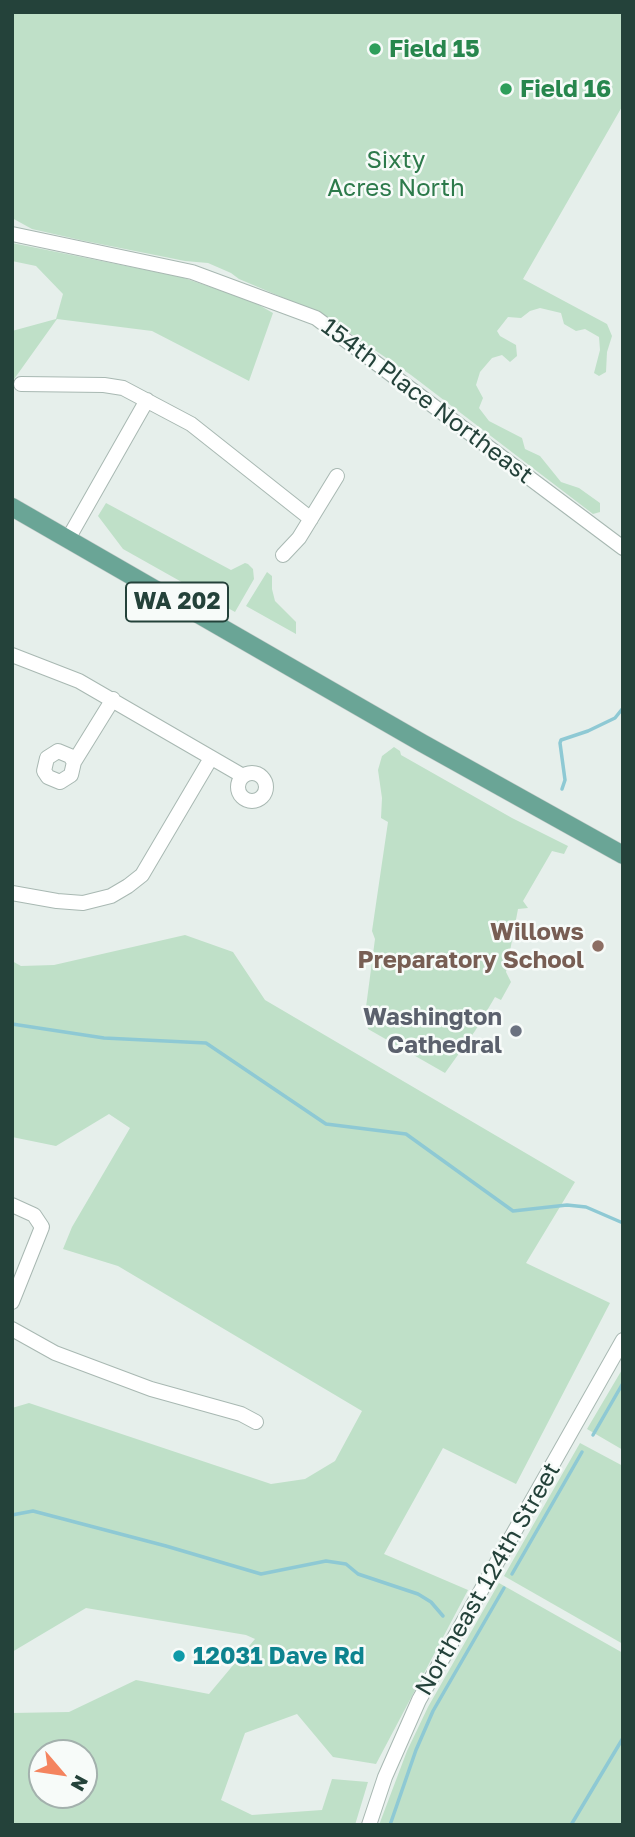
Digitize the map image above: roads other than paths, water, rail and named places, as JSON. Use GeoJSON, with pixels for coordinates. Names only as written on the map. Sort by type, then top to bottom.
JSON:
{"type":"FeatureCollection","features":[{"type":"Feature","properties":{"kind":"main road","name":"WA 202"},"geometry":{"type":"LineString","coordinates":[[12,508],[326,689],[623,855]]}},
{"type":"Feature","properties":{"kind":"street","name":"154th Place Northeast"},"geometry":{"type":"LineString","coordinates":[[12,234],[192,272],[316,318],[623,548]]}},
{"type":"Feature","properties":{"kind":"street"},"geometry":{"type":"LineString","coordinates":[[22,384],[104,385],[122,388],[191,424],[311,519]]}},
{"type":"Feature","properties":{"kind":"street"},"geometry":{"type":"LineString","coordinates":[[68,539],[147,400]]}},
{"type":"Feature","properties":{"kind":"street"},"geometry":{"type":"LineString","coordinates":[[283,555],[299,538],[337,476]]}},
{"type":"Feature","properties":{"kind":"street"},"geometry":{"type":"LineString","coordinates":[[12,654],[69,676],[113,699],[243,776]]}},
{"type":"Feature","properties":{"kind":"street"},"geometry":{"type":"LineString","coordinates":[[74,762],[113,699]]}},
{"type":"Feature","properties":{"kind":"street"},"geometry":{"type":"LineString","coordinates":[[12,893],[83,903],[111,896],[142,875],[211,758]]}},
{"type":"Feature","properties":{"kind":"street"},"geometry":{"type":"LineString","coordinates":[[12,1205],[34,1215],[42,1227],[12,1302]]}},
{"type":"Feature","properties":{"kind":"street"},"geometry":{"type":"LineString","coordinates":[[12,1329],[55,1353],[151,1390],[241,1414],[256,1422]]}},
{"type":"Feature","properties":{"kind":"street","name":"Northeast 124th Street"},"geometry":{"type":"LineString","coordinates":[[369,1825],[385,1777],[419,1700],[623,1340]]}},
{"type":"Feature","properties":{"kind":"waterway"},"geometry":{"type":"LineString","coordinates":[[562,789],[565,780],[561,740],[615,718],[623,708]]}},
{"type":"Feature","properties":{"kind":"waterway"},"geometry":{"type":"LineString","coordinates":[[12,1024],[104,1038],[206,1043],[326,1124],[406,1134],[513,1211],[567,1205],[586,1207],[623,1223]]}},
{"type":"Feature","properties":{"kind":"waterway"},"geometry":{"type":"LineString","coordinates":[[593,1435],[623,1383]]}},
{"type":"Feature","properties":{"kind":"waterway"},"geometry":{"type":"LineString","coordinates":[[512,1574],[582,1452]]}},
{"type":"Feature","properties":{"kind":"waterway"},"geometry":{"type":"LineString","coordinates":[[12,1515],[33,1511],[261,1574],[326,1561],[346,1564],[358,1574],[418,1594],[431,1602],[443,1616]]}},
{"type":"Feature","properties":{"kind":"waterway"},"geometry":{"type":"LineString","coordinates":[[390,1825],[416,1750],[433,1711],[504,1588]]}},
{"type":"Feature","properties":{"kind":"waterway"},"geometry":{"type":"LineString","coordinates":[[571,1825],[623,1738]]}},
{"type":"Feature","properties":{"kind":"place","name":"Field 15"},"geometry":{"type":"Point","coordinates":[375,49]}},
{"type":"Feature","properties":{"kind":"place","name":"Field 16"},"geometry":{"type":"Point","coordinates":[506,89]}},
{"type":"Feature","properties":{"kind":"place","name":"Willows Preparatory School"},"geometry":{"type":"Point","coordinates":[598,946]}},
{"type":"Feature","properties":{"kind":"place","name":"Washington Cathedral"},"geometry":{"type":"Point","coordinates":[516,1031]}},
{"type":"Feature","properties":{"kind":"place","name":"12031 Dave Rd"},"geometry":{"type":"Point","coordinates":[179,1656]}},
{"type":"Feature","properties":{"kind":"park label","name":"Sixty Acres North"},"geometry":{"type":"Point","coordinates":[396,174]}}]}
